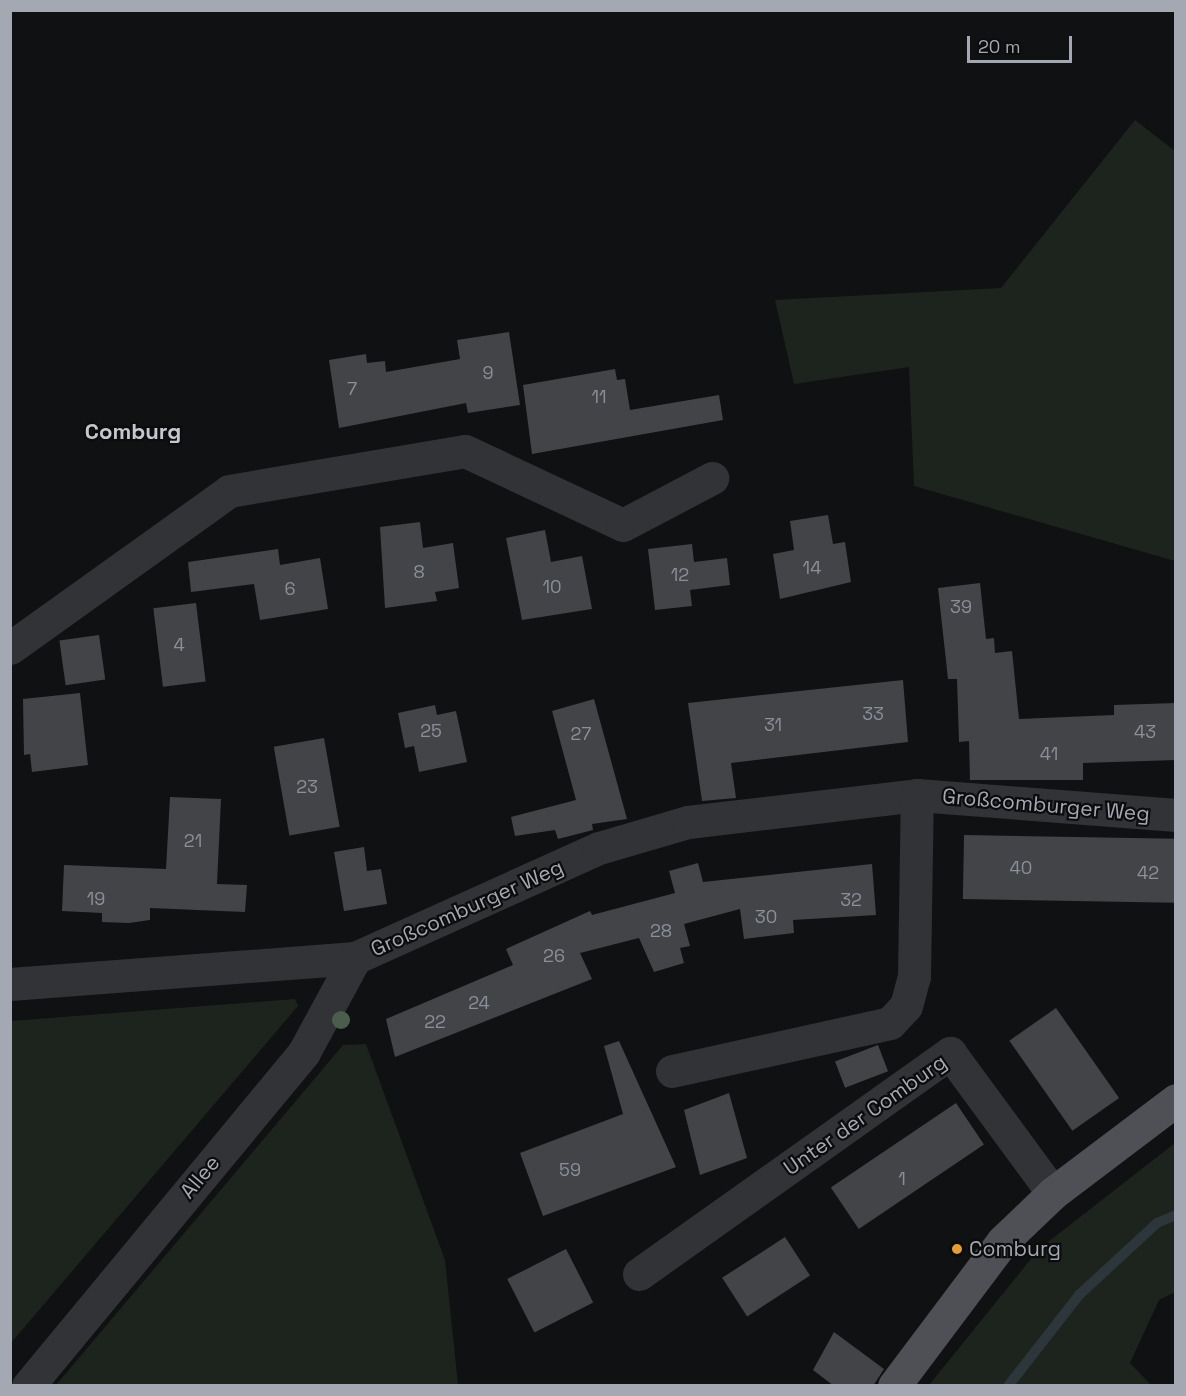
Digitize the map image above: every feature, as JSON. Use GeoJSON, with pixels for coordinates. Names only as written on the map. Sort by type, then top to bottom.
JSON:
{"type":"FeatureCollection","features":[{"type":"Feature","properties":{"kind":"main road"},"geometry":{"type":"LineString","coordinates":[[894,1386],[1003,1241],[1053,1193],[1176,1100]]}},
{"type":"Feature","properties":{"kind":"street"},"geometry":{"type":"LineString","coordinates":[[10,648],[229,491],[465,451],[623,525],[712,478]]}},
{"type":"Feature","properties":{"kind":"street","name":"Großcomburger Weg"},"geometry":{"type":"LineString","coordinates":[[672,1071],[890,1023],[906,1006],[914,977],[917,795]]}},
{"type":"Feature","properties":{"kind":"street","name":"Großcomburger Weg"},"geometry":{"type":"LineString","coordinates":[[10,984],[355,958],[610,845],[688,822],[917,795],[1176,815]]}},
{"type":"Feature","properties":{"kind":"street","name":"Allee"},"geometry":{"type":"LineString","coordinates":[[28,1386],[304,1052],[355,958]]}},
{"type":"Feature","properties":{"kind":"street","name":"Unter der Comburg"},"geometry":{"type":"LineString","coordinates":[[639,1274],[950,1053],[1053,1193]]}},
{"type":"Feature","properties":{"kind":"shaded area"},"geometry":{"type":"Polygon","coordinates":[[[1135,120],[1175,151],[1175,561],[914,486],[909,367],[794,384],[775,300],[1001,288],[1135,120]]]}},
{"type":"Feature","properties":{"kind":"shaded area"},"geometry":{"type":"Polygon","coordinates":[[[295,999],[298,1006],[11,1343],[11,1021],[295,999]]]}},
{"type":"Feature","properties":{"kind":"shaded area"},"geometry":{"type":"Polygon","coordinates":[[[366,1044],[445,1260],[458,1385],[56,1385],[343,1045],[366,1044]]]}},
{"type":"Feature","properties":{"kind":"shaded area"},"geometry":{"type":"Polygon","coordinates":[[[1175,1143],[1175,1292],[1159,1300],[1130,1363],[1151,1385],[929,1385],[1039,1249],[1175,1143]]]}},
{"type":"Feature","properties":{"kind":"building"},"geometry":{"type":"Polygon","coordinates":[[[509,332],[520,405],[468,413],[466,403],[339,428],[329,360],[366,354],[367,363],[385,361],[386,372],[460,359],[457,340],[509,332]]]}},
{"type":"Feature","properties":{"kind":"building"},"geometry":{"type":"Polygon","coordinates":[[[615,369],[617,380],[625,379],[630,410],[719,395],[723,420],[532,454],[523,385],[615,369]]]}},
{"type":"Feature","properties":{"kind":"building"},"geometry":{"type":"Polygon","coordinates":[[[828,515],[833,544],[845,542],[851,582],[780,599],[773,554],[794,550],[790,521],[828,515]]]}},
{"type":"Feature","properties":{"kind":"building"},"geometry":{"type":"Polygon","coordinates":[[[420,522],[423,548],[453,543],[459,588],[435,592],[437,601],[385,608],[380,527],[420,522]]]}},
{"type":"Feature","properties":{"kind":"building"},"geometry":{"type":"Polygon","coordinates":[[[545,530],[551,562],[582,556],[592,609],[522,620],[506,538],[545,530]]]}},
{"type":"Feature","properties":{"kind":"building"},"geometry":{"type":"Polygon","coordinates":[[[692,544],[694,562],[727,558],[730,585],[690,590],[692,606],[655,610],[648,549],[692,544]]]}},
{"type":"Feature","properties":{"kind":"building"},"geometry":{"type":"Polygon","coordinates":[[[278,549],[280,565],[320,558],[328,609],[260,620],[254,584],[191,592],[188,562],[278,549]]]}},
{"type":"Feature","properties":{"kind":"building"},"geometry":{"type":"Polygon","coordinates":[[[980,583],[986,639],[994,638],[995,653],[1012,651],[1019,719],[1114,715],[1114,705],[1176,703],[1176,760],[1083,763],[1083,780],[970,780],[969,741],[959,742],[957,679],[948,679],[938,588],[980,583]]]}},
{"type":"Feature","properties":{"kind":"building"},"geometry":{"type":"Polygon","coordinates":[[[196,603],[206,681],[163,687],[153,608],[196,603]]]}},
{"type":"Feature","properties":{"kind":"building"},"geometry":{"type":"Polygon","coordinates":[[[99,635],[105,680],[66,685],[59,641],[99,635]]]}},
{"type":"Feature","properties":{"kind":"building"},"geometry":{"type":"Polygon","coordinates":[[[903,680],[908,742],[731,763],[736,798],[702,801],[688,703],[903,680]]]}},
{"type":"Feature","properties":{"kind":"building"},"geometry":{"type":"Polygon","coordinates":[[[80,693],[88,765],[32,772],[30,754],[24,755],[23,699],[80,693]]]}},
{"type":"Feature","properties":{"kind":"building"},"geometry":{"type":"Polygon","coordinates":[[[594,699],[627,819],[592,824],[593,830],[558,839],[555,830],[515,836],[511,817],[576,800],[552,711],[594,699]]]}},
{"type":"Feature","properties":{"kind":"building"},"geometry":{"type":"Polygon","coordinates":[[[435,705],[437,715],[456,711],[467,762],[419,772],[414,746],[405,748],[398,713],[435,705]]]}},
{"type":"Feature","properties":{"kind":"building"},"geometry":{"type":"Polygon","coordinates":[[[324,738],[340,827],[289,835],[274,747],[324,738]]]}},
{"type":"Feature","properties":{"kind":"building"},"geometry":{"type":"Polygon","coordinates":[[[170,797],[221,799],[217,884],[247,885],[245,912],[150,908],[150,920],[129,923],[102,922],[102,913],[62,911],[64,865],[166,869],[170,797]]]}},
{"type":"Feature","properties":{"kind":"building"},"geometry":{"type":"Polygon","coordinates":[[[964,835],[1176,839],[1175,903],[963,899],[964,835]]]}},
{"type":"Feature","properties":{"kind":"building"},"geometry":{"type":"Polygon","coordinates":[[[364,847],[367,871],[381,869],[387,904],[344,911],[334,852],[364,847]]]}},
{"type":"Feature","properties":{"kind":"building"},"geometry":{"type":"Polygon","coordinates":[[[698,863],[703,882],[872,864],[876,915],[793,920],[794,933],[744,939],[740,909],[684,924],[690,946],[680,948],[684,963],[654,972],[639,938],[580,953],[592,979],[395,1057],[386,1019],[513,965],[506,949],[590,911],[592,915],[675,893],[669,871],[698,863]]]}},
{"type":"Feature","properties":{"kind":"building"},"geometry":{"type":"Polygon","coordinates":[[[1056,1008],[1119,1098],[1072,1131],[1009,1041],[1056,1008]]]}},
{"type":"Feature","properties":{"kind":"building"},"geometry":{"type":"Polygon","coordinates":[[[619,1041],[676,1167],[543,1216],[520,1153],[623,1114],[604,1046],[619,1041]]]}},
{"type":"Feature","properties":{"kind":"building"},"geometry":{"type":"Polygon","coordinates":[[[878,1045],[888,1071],[845,1088],[835,1061],[878,1045]]]}},
{"type":"Feature","properties":{"kind":"building"},"geometry":{"type":"Polygon","coordinates":[[[729,1093],[747,1158],[700,1175],[684,1110],[729,1093]]]}},
{"type":"Feature","properties":{"kind":"building"},"geometry":{"type":"Polygon","coordinates":[[[956,1103],[984,1144],[859,1229],[831,1187],[956,1103]]]}},
{"type":"Feature","properties":{"kind":"building"},"geometry":{"type":"Polygon","coordinates":[[[785,1237],[810,1276],[747,1316],[722,1278],[785,1237]]]}},
{"type":"Feature","properties":{"kind":"building"},"geometry":{"type":"Polygon","coordinates":[[[566,1249],[593,1302],[534,1332],[507,1279],[566,1249]]]}},
{"type":"Feature","properties":{"kind":"building"},"geometry":{"type":"Polygon","coordinates":[[[834,1332],[884,1369],[873,1386],[834,1386],[813,1370],[834,1332]]]}},
{"type":"Feature","properties":{"kind":"waterway"},"geometry":{"type":"LineString","coordinates":[[1008,1386],[1079,1295],[1157,1223],[1176,1215]]}},
{"type":"Feature","properties":{"kind":"place","name":"Comburg"},"geometry":{"type":"Point","coordinates":[957,1249]}},
{"type":"Feature","properties":{"kind":"district","name":"Comburg"},"geometry":{"type":"Point","coordinates":[133,432]}}]}
